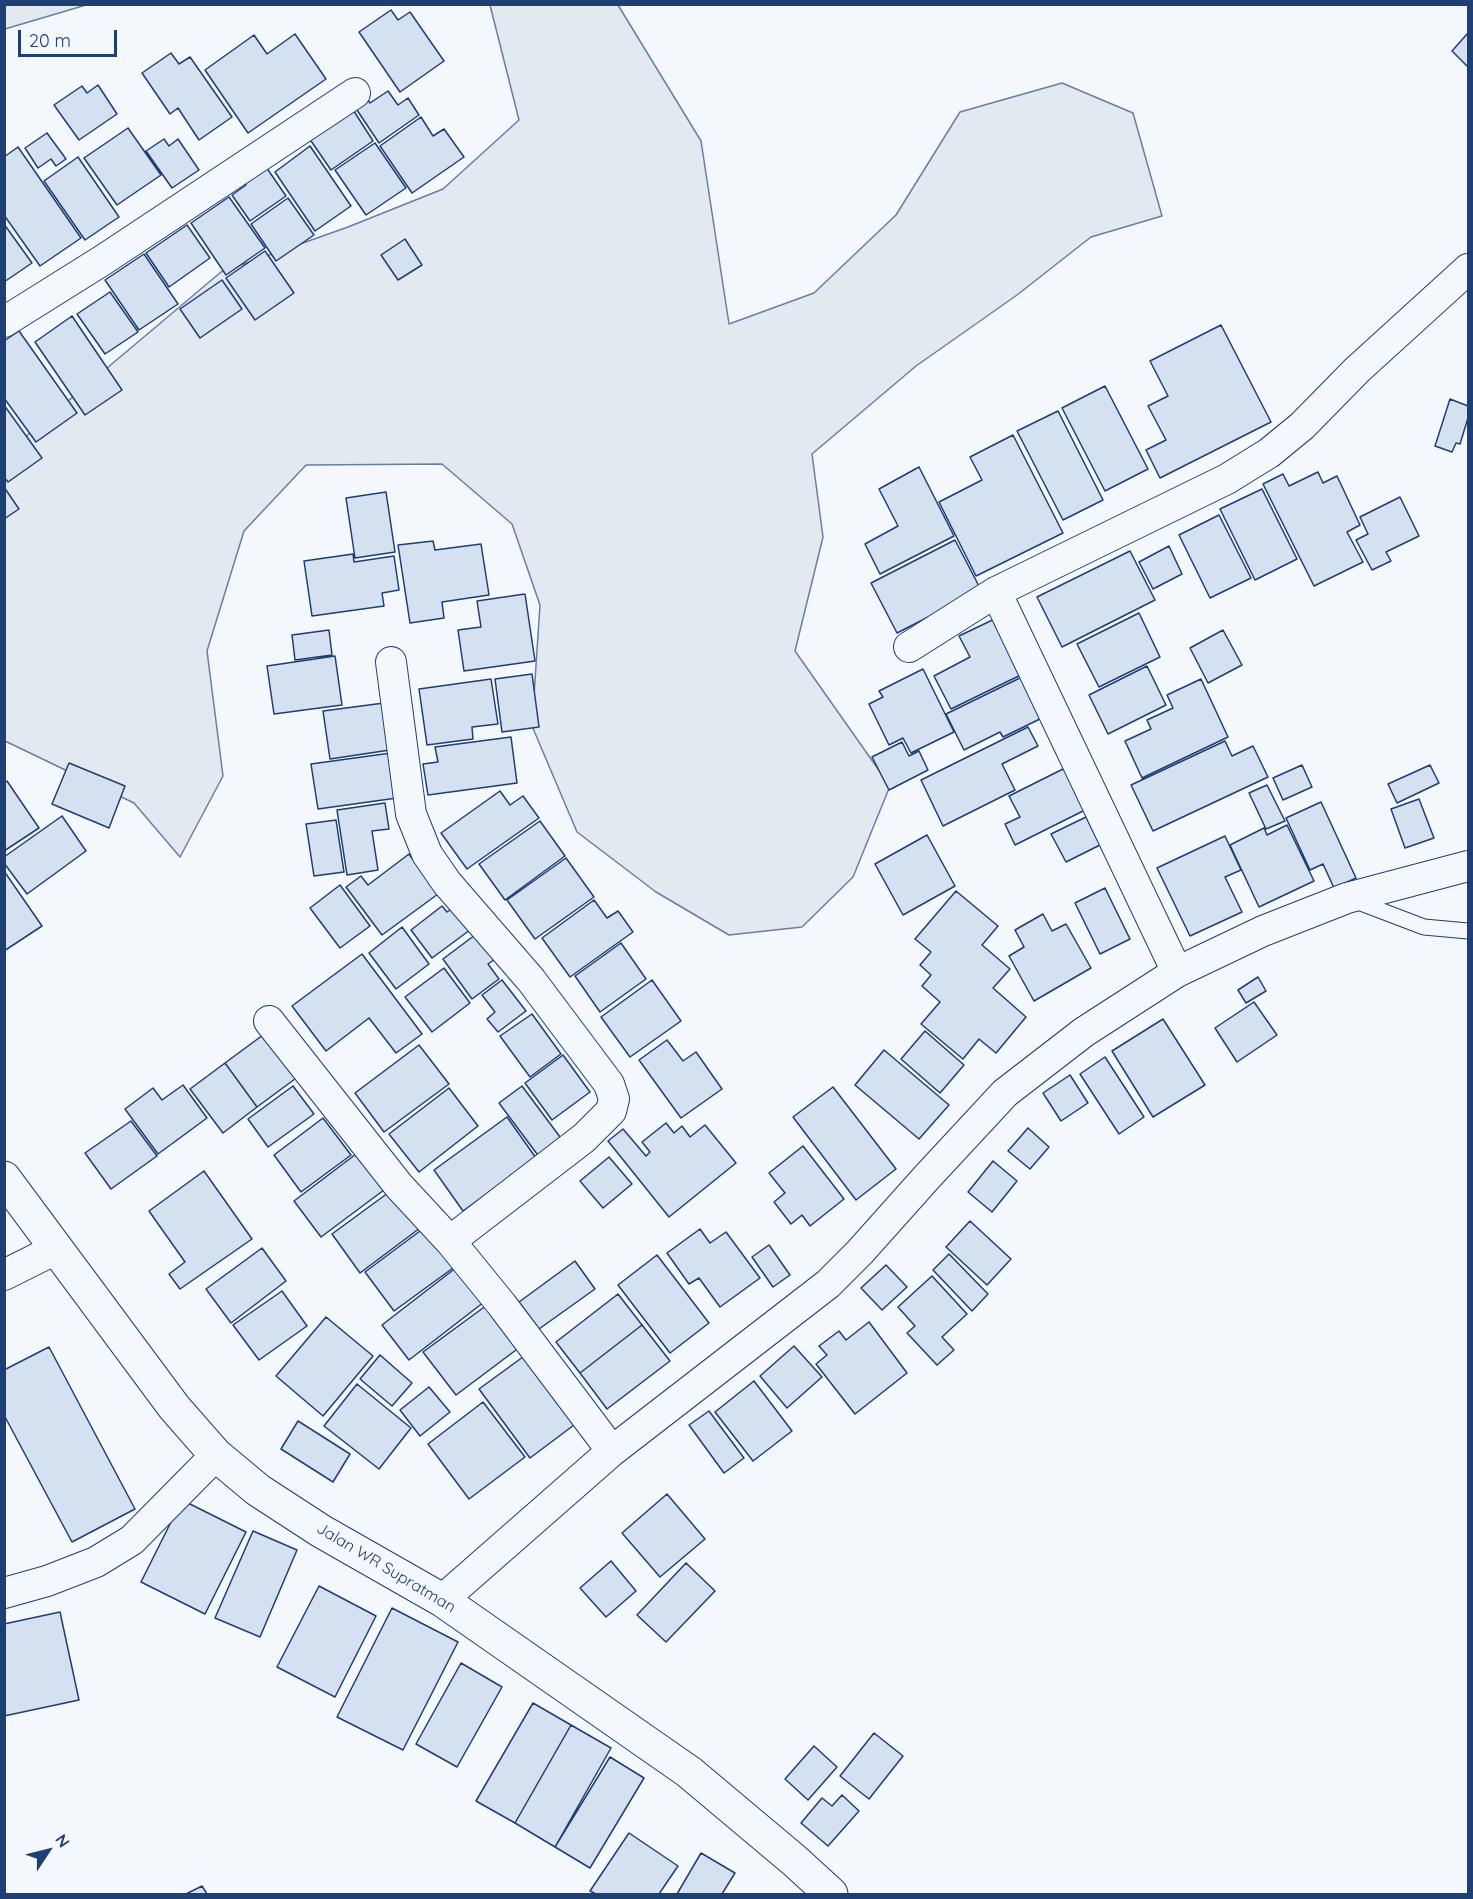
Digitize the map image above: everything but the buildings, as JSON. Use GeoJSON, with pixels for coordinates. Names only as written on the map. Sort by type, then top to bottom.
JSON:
{"type":"FeatureCollection","features":[{"type":"Feature","properties":{"kind":"highway","name":"Jalan WR Supratman"},"geometry":{"type":"LineString","coordinates":[[4,1178],[174,1407],[216,1455],[258,1490],[321,1531],[442,1600],[689,1772],[831,1894]]}},
{"type":"Feature","properties":{"kind":"street"},"geometry":{"type":"LineString","coordinates":[[4,322],[113,254],[355,93]]}},
{"type":"Feature","properties":{"kind":"street"},"geometry":{"type":"LineString","coordinates":[[909,646],[996,592],[1227,479],[1269,453],[1302,426],[1357,370],[1468,269]]}},
{"type":"Feature","properties":{"kind":"street"},"geometry":{"type":"LineString","coordinates":[[996,592],[1177,972]]}},
{"type":"Feature","properties":{"kind":"street"},"geometry":{"type":"LineString","coordinates":[[391,662],[411,814],[427,854],[447,883],[531,980],[609,1084],[614,1100],[611,1111],[584,1138],[450,1241]]}},
{"type":"Feature","properties":{"kind":"street"},"geometry":{"type":"LineString","coordinates":[[442,1600],[612,1451],[828,1284],[1005,1094],[1084,1032],[1177,972],[1263,931],[1347,898],[1468,866]]}},
{"type":"Feature","properties":{"kind":"street"},"geometry":{"type":"LineString","coordinates":[[269,1021],[399,1186],[450,1241],[502,1305],[612,1451]]}},
{"type":"Feature","properties":{"kind":"street"},"geometry":{"type":"LineString","coordinates":[[4,1275],[56,1249]]}},
{"type":"Feature","properties":{"kind":"street"},"geometry":{"type":"LineString","coordinates":[[4,1593],[47,1581],[96,1562],[132,1540],[216,1455]]}},
{"type":"Feature","properties":{"kind":"lane"},"geometry":{"type":"LineString","coordinates":[[1347,898],[1424,927],[1468,931]]}},
{"type":"Feature","properties":{"kind":"shaded area"},"geometry":{"type":"Polygon","coordinates":[[[5,4],[86,4],[86,5],[5,29],[5,4]]]}},
{"type":"Feature","properties":{"kind":"shaded area"},"geometry":{"type":"Polygon","coordinates":[[[490,5],[618,5],[701,141],[729,324],[814,293],[896,215],[960,112],[1062,83],[1133,113],[1162,216],[1091,237],[1017,295],[916,366],[812,454],[823,537],[795,651],[890,786],[853,877],[802,927],[729,935],[656,892],[577,832],[532,726],[540,605],[512,524],[442,464],[306,465],[244,531],[207,651],[223,776],[180,857],[134,803],[5,741],[5,454],[221,272],[348,227],[443,189],[519,120],[490,5]]]}}]}
